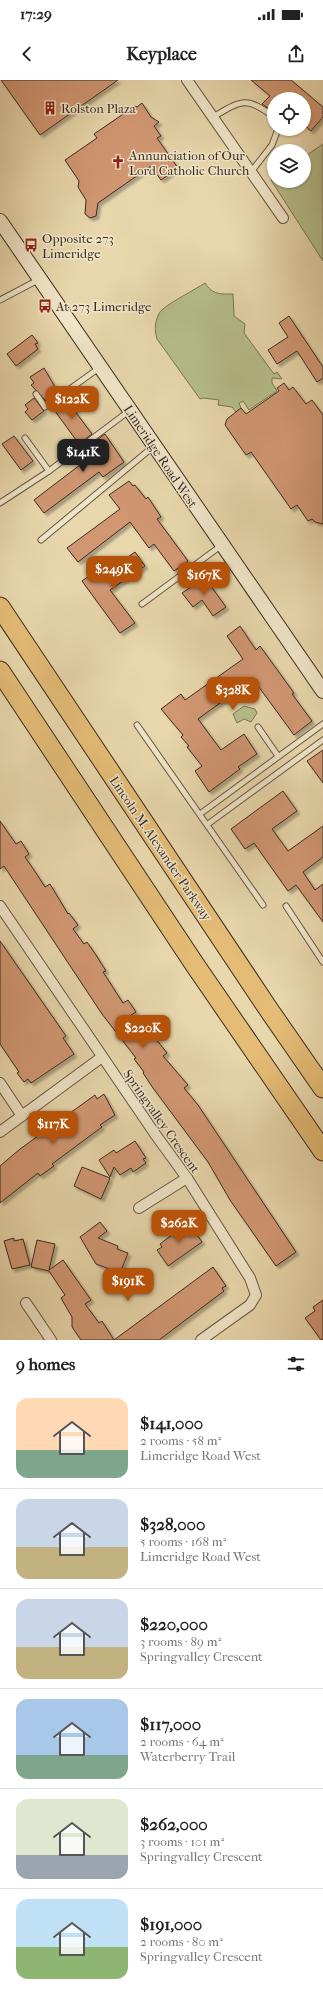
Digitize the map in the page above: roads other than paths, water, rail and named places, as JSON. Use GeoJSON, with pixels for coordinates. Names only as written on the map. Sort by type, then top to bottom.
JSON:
{"type":"FeatureCollection","features":[{"type":"Feature","properties":{"kind":"highway","name":"Lincoln M. Alexander Parkway"},"geometry":{"type":"LineString","coordinates":[[0,608],[269,1010],[323,1088]]}},
{"type":"Feature","properties":{"kind":"highway"},"geometry":{"type":"LineString","coordinates":[[0,671],[195,965],[323,1151]]}},
{"type":"Feature","properties":{"kind":"street"},"geometry":{"type":"LineString","coordinates":[[187,80],[283,218]]}},
{"type":"Feature","properties":{"kind":"street","name":"Limeridge Road West"},"geometry":{"type":"LineString","coordinates":[[2,228],[40,279],[323,691]]}},
{"type":"Feature","properties":{"kind":"street","name":"Springvalley Crescent"},"geometry":{"type":"LineString","coordinates":[[0,906],[102,1057],[187,1178],[250,1278],[256,1295],[250,1305],[201,1340]]}},
{"type":"Feature","properties":{"kind":"street"},"geometry":{"type":"LineString","coordinates":[[0,1132],[102,1057]]}},
{"type":"Feature","properties":{"kind":"street"},"geometry":{"type":"LineString","coordinates":[[0,1083],[22,1116]]}},
{"type":"Feature","properties":{"kind":"street"},"geometry":{"type":"LineString","coordinates":[[139,1208],[187,1178]]}},
{"type":"Feature","properties":{"kind":"street"},"geometry":{"type":"LineString","coordinates":[[26,1303],[51,1340]]}},
{"type":"Feature","properties":{"kind":"lane"},"geometry":{"type":"LineString","coordinates":[[212,117],[243,102],[258,105],[267,112]]}},
{"type":"Feature","properties":{"kind":"lane"},"geometry":{"type":"LineString","coordinates":[[251,172],[272,145],[275,136]]}},
{"type":"Feature","properties":{"kind":"lane"},"geometry":{"type":"LineString","coordinates":[[0,300],[40,279]]}},
{"type":"Feature","properties":{"kind":"lane"},"geometry":{"type":"LineString","coordinates":[[36,394],[45,407],[100,368]]}},
{"type":"Feature","properties":{"kind":"lane"},"geometry":{"type":"LineString","coordinates":[[0,503],[49,471],[130,410]]}},
{"type":"Feature","properties":{"kind":"lane"},"geometry":{"type":"LineString","coordinates":[[24,438],[49,471]]}},
{"type":"Feature","properties":{"kind":"lane"},"geometry":{"type":"LineString","coordinates":[[41,540],[154,446]]}},
{"type":"Feature","properties":{"kind":"lane"},"geometry":{"type":"LineString","coordinates":[[142,604],[222,545]]}},
{"type":"Feature","properties":{"kind":"lane"},"geometry":{"type":"LineString","coordinates":[[200,814],[323,724]]}},
{"type":"Feature","properties":{"kind":"lane"},"geometry":{"type":"LineString","coordinates":[[137,725],[208,824],[263,905]]}},
{"type":"Feature","properties":{"kind":"lane"},"geometry":{"type":"LineString","coordinates":[[258,727],[278,756]]}},
{"type":"Feature","properties":{"kind":"lane"},"geometry":{"type":"LineString","coordinates":[[208,824],[323,740]]}},
{"type":"Feature","properties":{"kind":"lane"},"geometry":{"type":"LineString","coordinates":[[286,906],[323,962]]}},
{"type":"Feature","properties":{"kind":"place","name":"Rolston Plaza"},"geometry":{"type":"Point","coordinates":[50,108]}},
{"type":"Feature","properties":{"kind":"place","name":"Annunciation of Our Lord Catholic Church"},"geometry":{"type":"Point","coordinates":[118,162]}},
{"type":"Feature","properties":{"kind":"place","name":"Opposite 273 Limeridge"},"geometry":{"type":"Point","coordinates":[31,245]}},
{"type":"Feature","properties":{"kind":"place","name":"At 273 Limeridge"},"geometry":{"type":"Point","coordinates":[45,306]}}]}
